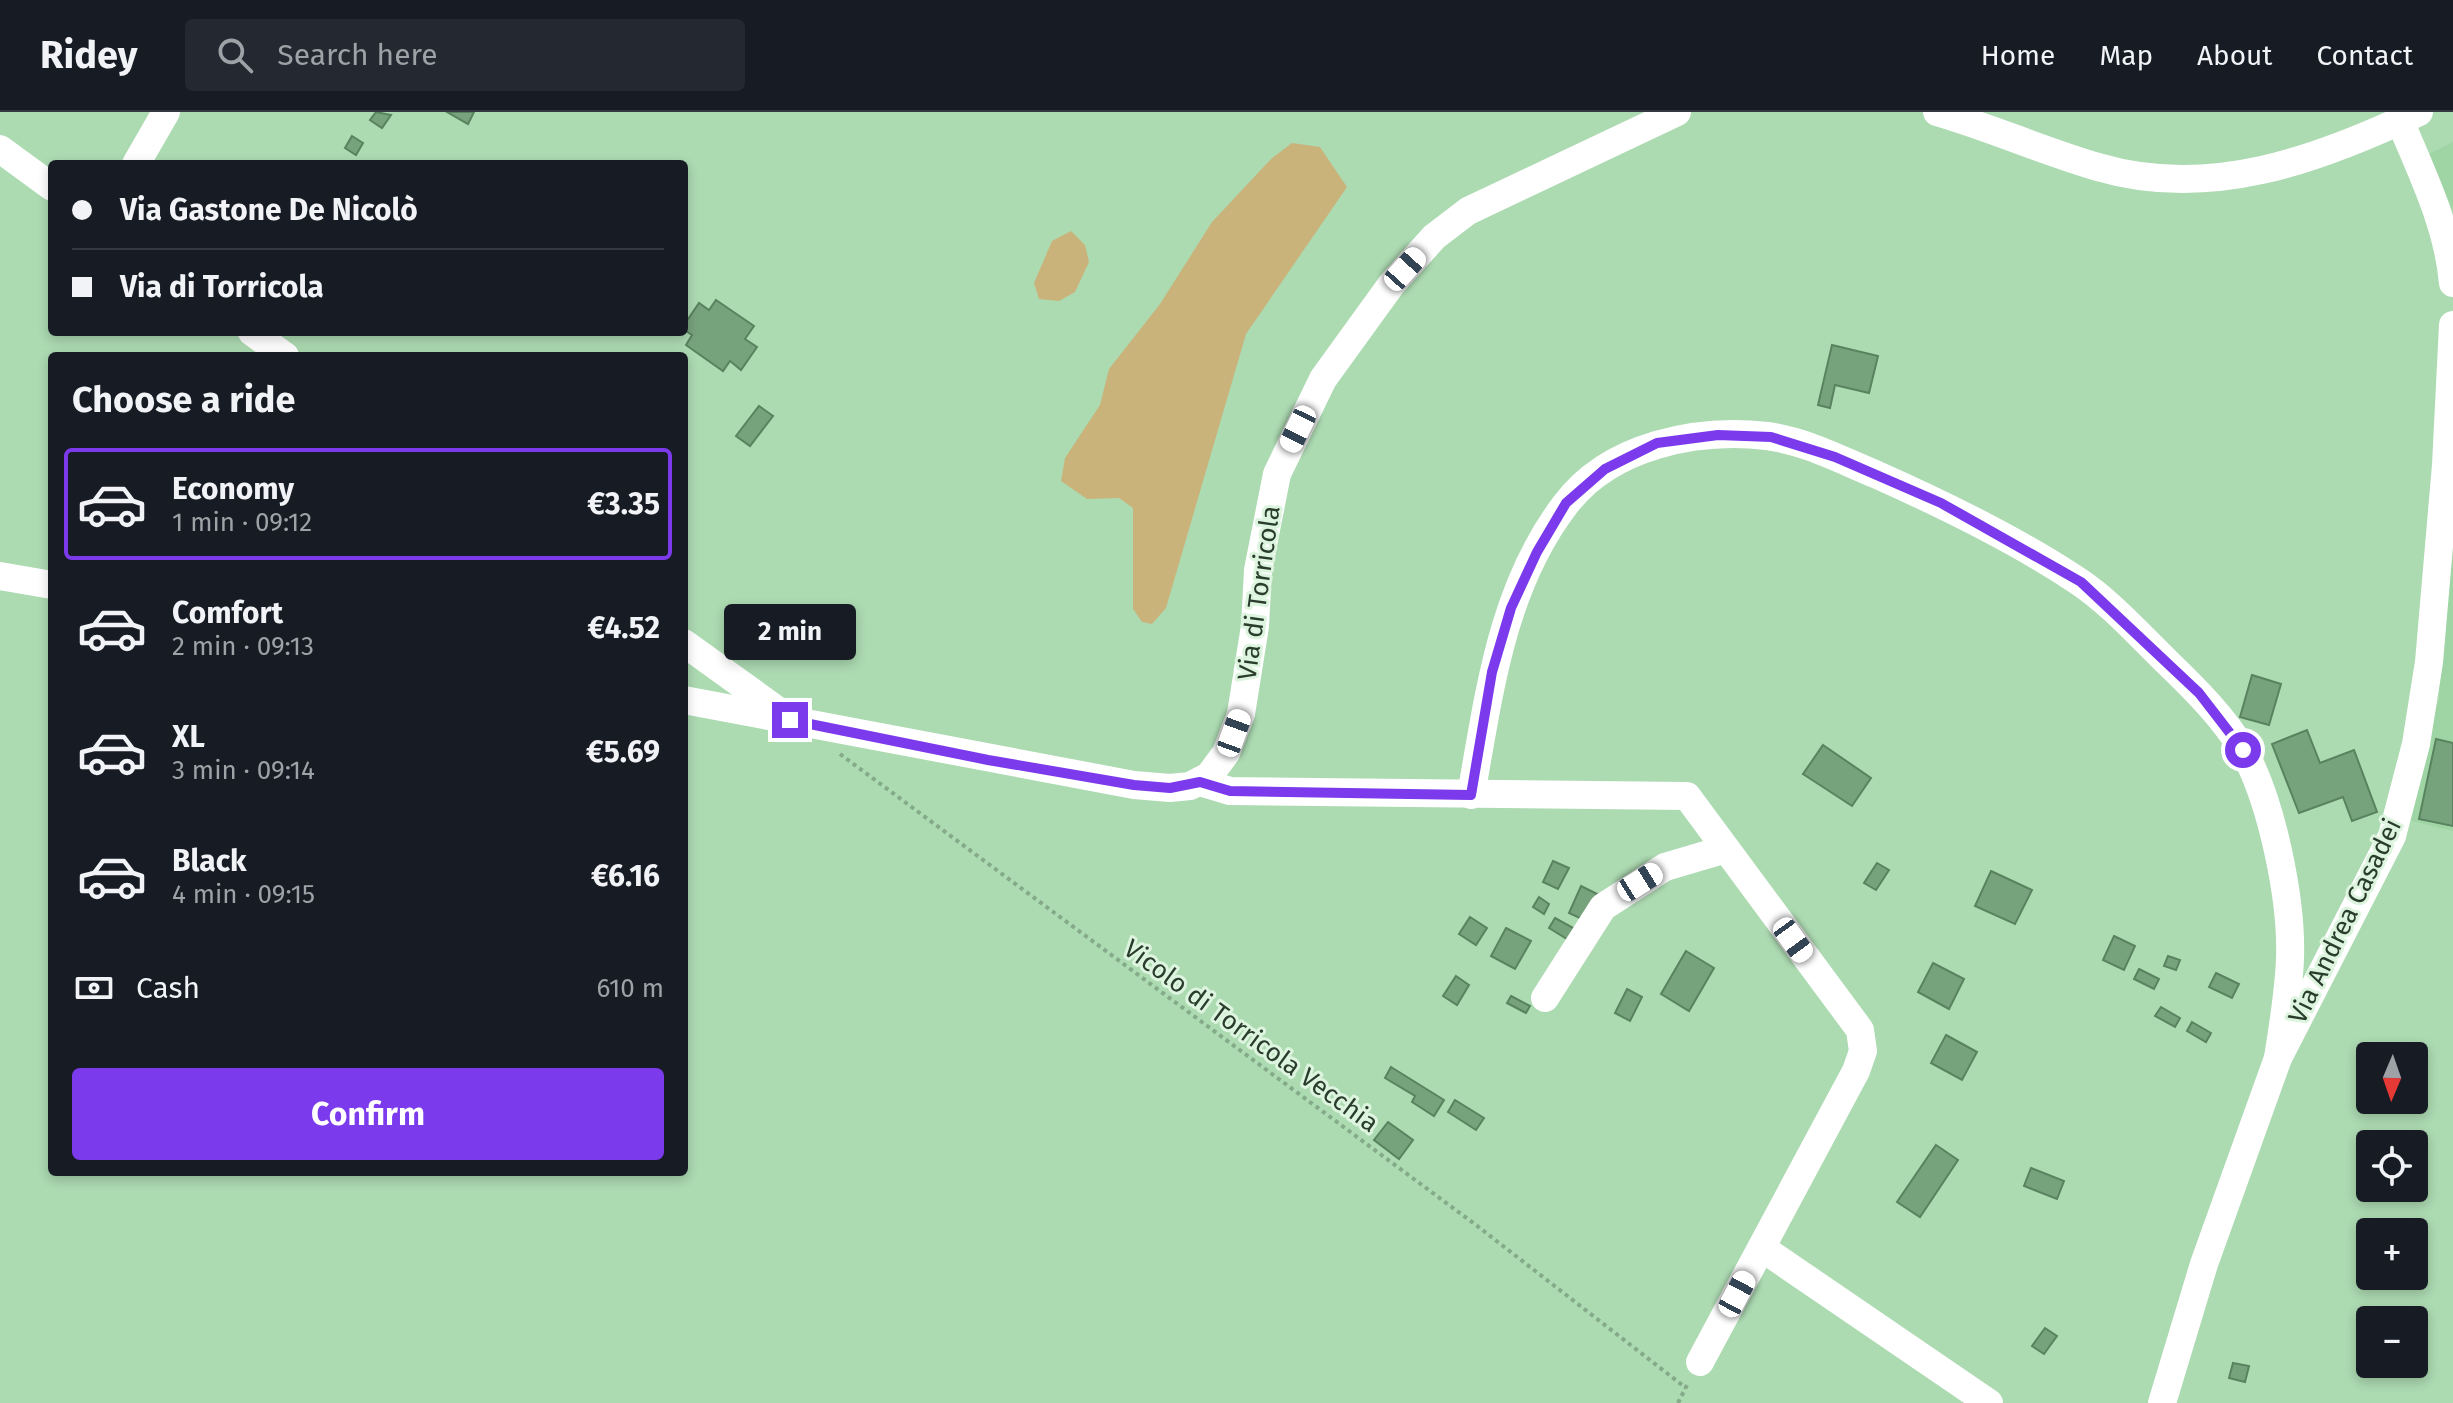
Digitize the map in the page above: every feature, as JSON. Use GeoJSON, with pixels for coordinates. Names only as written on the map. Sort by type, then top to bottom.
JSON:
{"type":"FeatureCollection","features":[{"type":"Feature","properties":{"kind":"street"},"geometry":{"type":"LineString","coordinates":[[138,160],[166,112]]}},
{"type":"Feature","properties":{"kind":"street","name":"Via di Torricola"},"geometry":{"type":"LineString","coordinates":[[1200,782],[1221,761],[1241,714],[1255,626],[1258,570],[1277,474],[1323,379],[1356,331],[1391,285],[1434,237],[1468,211],[1677,112]]}},
{"type":"Feature","properties":{"kind":"street"},"geometry":{"type":"LineString","coordinates":[[1937,112],[1993,128],[2097,167],[2139,177],[2181,181],[2233,177],[2281,166],[2410,116],[2453,283]]}},
{"type":"Feature","properties":{"kind":"street"},"geometry":{"type":"LineString","coordinates":[[0,149],[48,184]]}},
{"type":"Feature","properties":{"kind":"street","name":"Via Andrea Casadei"},"geometry":{"type":"LineString","coordinates":[[2162,1403],[2204,1264],[2278,1058],[2392,836],[2416,744],[2429,662],[2445,480],[2453,325]]}},
{"type":"Feature","properties":{"kind":"street"},"geometry":{"type":"LineString","coordinates":[[258,336],[280,352]]}},
{"type":"Feature","properties":{"kind":"street"},"geometry":{"type":"LineString","coordinates":[[1471,795],[1492,672],[1511,608],[1537,552],[1566,503],[1605,469],[1657,443],[1738,434],[1771,437],[1803,445],[1941,503],[2081,582],[2199,693],[2243,750],[2267,811],[2286,889],[2290,957],[2278,1058]]}},
{"type":"Feature","properties":{"kind":"street"},"geometry":{"type":"LineString","coordinates":[[0,576],[48,584]]}},
{"type":"Feature","properties":{"kind":"street"},"geometry":{"type":"LineString","coordinates":[[688,646],[790,720]]}},
{"type":"Feature","properties":{"kind":"street"},"geometry":{"type":"LineString","coordinates":[[688,701],[988,760],[1134,785],[1170,788],[1200,782],[1230,791],[1687,796],[1860,1030],[1863,1051],[1856,1071],[1700,1362]]}},
{"type":"Feature","properties":{"kind":"street"},"geometry":{"type":"LineString","coordinates":[[1545,998],[1603,907],[1665,867],[1726,849]]}},
{"type":"Feature","properties":{"kind":"street"},"geometry":{"type":"LineString","coordinates":[[1762,1248],[1989,1403]]}},
{"type":"Feature","properties":{"kind":"path","name":"Vicolo di Torricola Vecchia"},"geometry":{"type":"LineString","coordinates":[[833,749],[1476,1225],[1686,1388],[1678,1403]]}},
{"type":"Feature","properties":{"kind":"shaded area"},"geometry":{"type":"Polygon","coordinates":[[[2453,142],[2453,210],[2429,154],[2453,142]]]}},
{"type":"Feature","properties":{"kind":"shaded area"},"geometry":{"type":"Polygon","coordinates":[[[1292,143],[1320,147],[1347,187],[1246,334],[1166,608],[1152,624],[1142,622],[1133,609],[1133,508],[1119,498],[1087,499],[1061,481],[1065,458],[1100,405],[1109,369],[1160,304],[1212,222],[1271,159],[1292,143]]]}},
{"type":"Feature","properties":{"kind":"shaded area"},"geometry":{"type":"Polygon","coordinates":[[[1071,231],[1085,245],[1089,262],[1075,292],[1059,301],[1039,299],[1034,283],[1052,241],[1071,231]]]}},
{"type":"Feature","properties":{"kind":"shaded area"},"geometry":{"type":"Polygon","coordinates":[[[2453,494],[2453,831],[2404,819],[2439,700],[2453,494]]]}},
{"type":"Feature","properties":{"kind":"building"},"geometry":{"type":"Polygon","coordinates":[[[376,112],[391,115],[382,128],[370,120],[376,112]]]}},
{"type":"Feature","properties":{"kind":"building"},"geometry":{"type":"Polygon","coordinates":[[[447,112],[474,112],[468,124],[447,112]]]}},
{"type":"Feature","properties":{"kind":"building"},"geometry":{"type":"Polygon","coordinates":[[[352,136],[363,143],[356,155],[345,148],[352,136]]]}},
{"type":"Feature","properties":{"kind":"building"},"geometry":{"type":"Polygon","coordinates":[[[716,300],[754,326],[745,339],[757,347],[741,370],[730,361],[723,371],[686,345],[692,335],[688,332],[688,319],[699,303],[709,310],[716,300]]]}},
{"type":"Feature","properties":{"kind":"building"},"geometry":{"type":"Polygon","coordinates":[[[1832,345],[1878,356],[1869,393],[1835,385],[1830,408],[1818,405],[1832,345]]]}},
{"type":"Feature","properties":{"kind":"building"},"geometry":{"type":"Polygon","coordinates":[[[759,406],[773,416],[750,446],[736,436],[759,406]]]}},
{"type":"Feature","properties":{"kind":"building"},"geometry":{"type":"Polygon","coordinates":[[[2252,675],[2281,684],[2269,725],[2240,717],[2252,675]]]}},
{"type":"Feature","properties":{"kind":"building"},"geometry":{"type":"Polygon","coordinates":[[[2307,730],[2320,763],[2354,750],[2377,812],[2352,821],[2343,797],[2299,813],[2272,744],[2307,730]]]}},
{"type":"Feature","properties":{"kind":"building"},"geometry":{"type":"Polygon","coordinates":[[[2436,739],[2453,743],[2453,826],[2419,819],[2436,739]]]}},
{"type":"Feature","properties":{"kind":"building"},"geometry":{"type":"Polygon","coordinates":[[[1823,745],[1871,778],[1852,806],[1803,774],[1823,745]]]}},
{"type":"Feature","properties":{"kind":"building"},"geometry":{"type":"Polygon","coordinates":[[[1553,861],[1569,868],[1558,889],[1543,882],[1553,861]]]}},
{"type":"Feature","properties":{"kind":"building"},"geometry":{"type":"Polygon","coordinates":[[[1877,863],[1889,870],[1876,890],[1864,883],[1877,863]]]}},
{"type":"Feature","properties":{"kind":"building"},"geometry":{"type":"Polygon","coordinates":[[[1991,871],[2032,890],[2015,924],[1975,906],[1991,871]]]}},
{"type":"Feature","properties":{"kind":"building"},"geometry":{"type":"Polygon","coordinates":[[[1581,886],[1597,894],[1584,920],[1569,913],[1581,886]]]}},
{"type":"Feature","properties":{"kind":"building"},"geometry":{"type":"Polygon","coordinates":[[[1539,897],[1549,904],[1544,914],[1533,907],[1539,897]]]}},
{"type":"Feature","properties":{"kind":"building"},"geometry":{"type":"Polygon","coordinates":[[[1470,917],[1487,928],[1476,945],[1459,934],[1470,917]]]}},
{"type":"Feature","properties":{"kind":"building"},"geometry":{"type":"Polygon","coordinates":[[[1555,918],[1577,930],[1570,941],[1549,928],[1555,918]]]}},
{"type":"Feature","properties":{"kind":"building"},"geometry":{"type":"Polygon","coordinates":[[[1506,928],[1531,941],[1515,969],[1491,956],[1506,928]]]}},
{"type":"Feature","properties":{"kind":"building"},"geometry":{"type":"Polygon","coordinates":[[[2114,936],[2135,946],[2124,970],[2103,960],[2114,936]]]}},
{"type":"Feature","properties":{"kind":"building"},"geometry":{"type":"Polygon","coordinates":[[[1686,951],[1714,968],[1689,1011],[1661,994],[1686,951]]]}},
{"type":"Feature","properties":{"kind":"building"},"geometry":{"type":"Polygon","coordinates":[[[2168,956],[2180,960],[2176,970],[2164,966],[2168,956]]]}},
{"type":"Feature","properties":{"kind":"building"},"geometry":{"type":"Polygon","coordinates":[[[1933,963],[1964,979],[1949,1009],[1918,992],[1933,963]]]}},
{"type":"Feature","properties":{"kind":"building"},"geometry":{"type":"Polygon","coordinates":[[[2139,969],[2159,979],[2154,989],[2134,979],[2139,969]]]}},
{"type":"Feature","properties":{"kind":"building"},"geometry":{"type":"Polygon","coordinates":[[[2216,973],[2239,984],[2232,998],[2209,987],[2216,973]]]}},
{"type":"Feature","properties":{"kind":"building"},"geometry":{"type":"Polygon","coordinates":[[[1456,976],[1469,985],[1457,1005],[1443,996],[1456,976]]]}},
{"type":"Feature","properties":{"kind":"building"},"geometry":{"type":"Polygon","coordinates":[[[1627,989],[1642,997],[1630,1021],[1615,1013],[1627,989]]]}},
{"type":"Feature","properties":{"kind":"building"},"geometry":{"type":"Polygon","coordinates":[[[1511,996],[1530,1006],[1526,1013],[1507,1003],[1511,996]]]}},
{"type":"Feature","properties":{"kind":"building"},"geometry":{"type":"Polygon","coordinates":[[[2161,1007],[2180,1018],[2175,1027],[2155,1016],[2161,1007]]]}},
{"type":"Feature","properties":{"kind":"building"},"geometry":{"type":"Polygon","coordinates":[[[2192,1022],[2211,1033],[2206,1042],[2187,1031],[2192,1022]]]}},
{"type":"Feature","properties":{"kind":"building"},"geometry":{"type":"Polygon","coordinates":[[[1946,1035],[1977,1052],[1962,1080],[1931,1063],[1946,1035]]]}},
{"type":"Feature","properties":{"kind":"building"},"geometry":{"type":"Polygon","coordinates":[[[1391,1067],[1444,1100],[1434,1116],[1412,1102],[1415,1096],[1385,1078],[1391,1067]]]}},
{"type":"Feature","properties":{"kind":"building"},"geometry":{"type":"Polygon","coordinates":[[[1455,1100],[1484,1118],[1476,1130],[1448,1112],[1455,1100]]]}},
{"type":"Feature","properties":{"kind":"building"},"geometry":{"type":"Polygon","coordinates":[[[1388,1122],[1413,1140],[1399,1159],[1374,1140],[1388,1122]]]}},
{"type":"Feature","properties":{"kind":"building"},"geometry":{"type":"Polygon","coordinates":[[[1936,1145],[1958,1160],[1920,1217],[1897,1202],[1936,1145]]]}},
{"type":"Feature","properties":{"kind":"building"},"geometry":{"type":"Polygon","coordinates":[[[2031,1168],[2064,1181],[2057,1199],[2024,1186],[2031,1168]]]}},
{"type":"Feature","properties":{"kind":"building"},"geometry":{"type":"Polygon","coordinates":[[[2045,1328],[2057,1336],[2044,1354],[2032,1346],[2045,1328]]]}},
{"type":"Feature","properties":{"kind":"building"},"geometry":{"type":"Polygon","coordinates":[[[2233,1363],[2249,1366],[2245,1382],[2229,1378],[2233,1363]]]}},
{"type":"Feature","properties":{"kind":"route"},"geometry":{"type":"LineString","coordinates":[[790,720],[988,760],[1134,785],[1170,788],[1200,782],[1230,791],[1471,795],[1492,672],[1511,608],[1537,552],[1566,503],[1605,469],[1657,443],[1738,434],[1771,437],[1835,457],[1941,503],[2081,582],[2199,693],[2243,750]]}}]}
